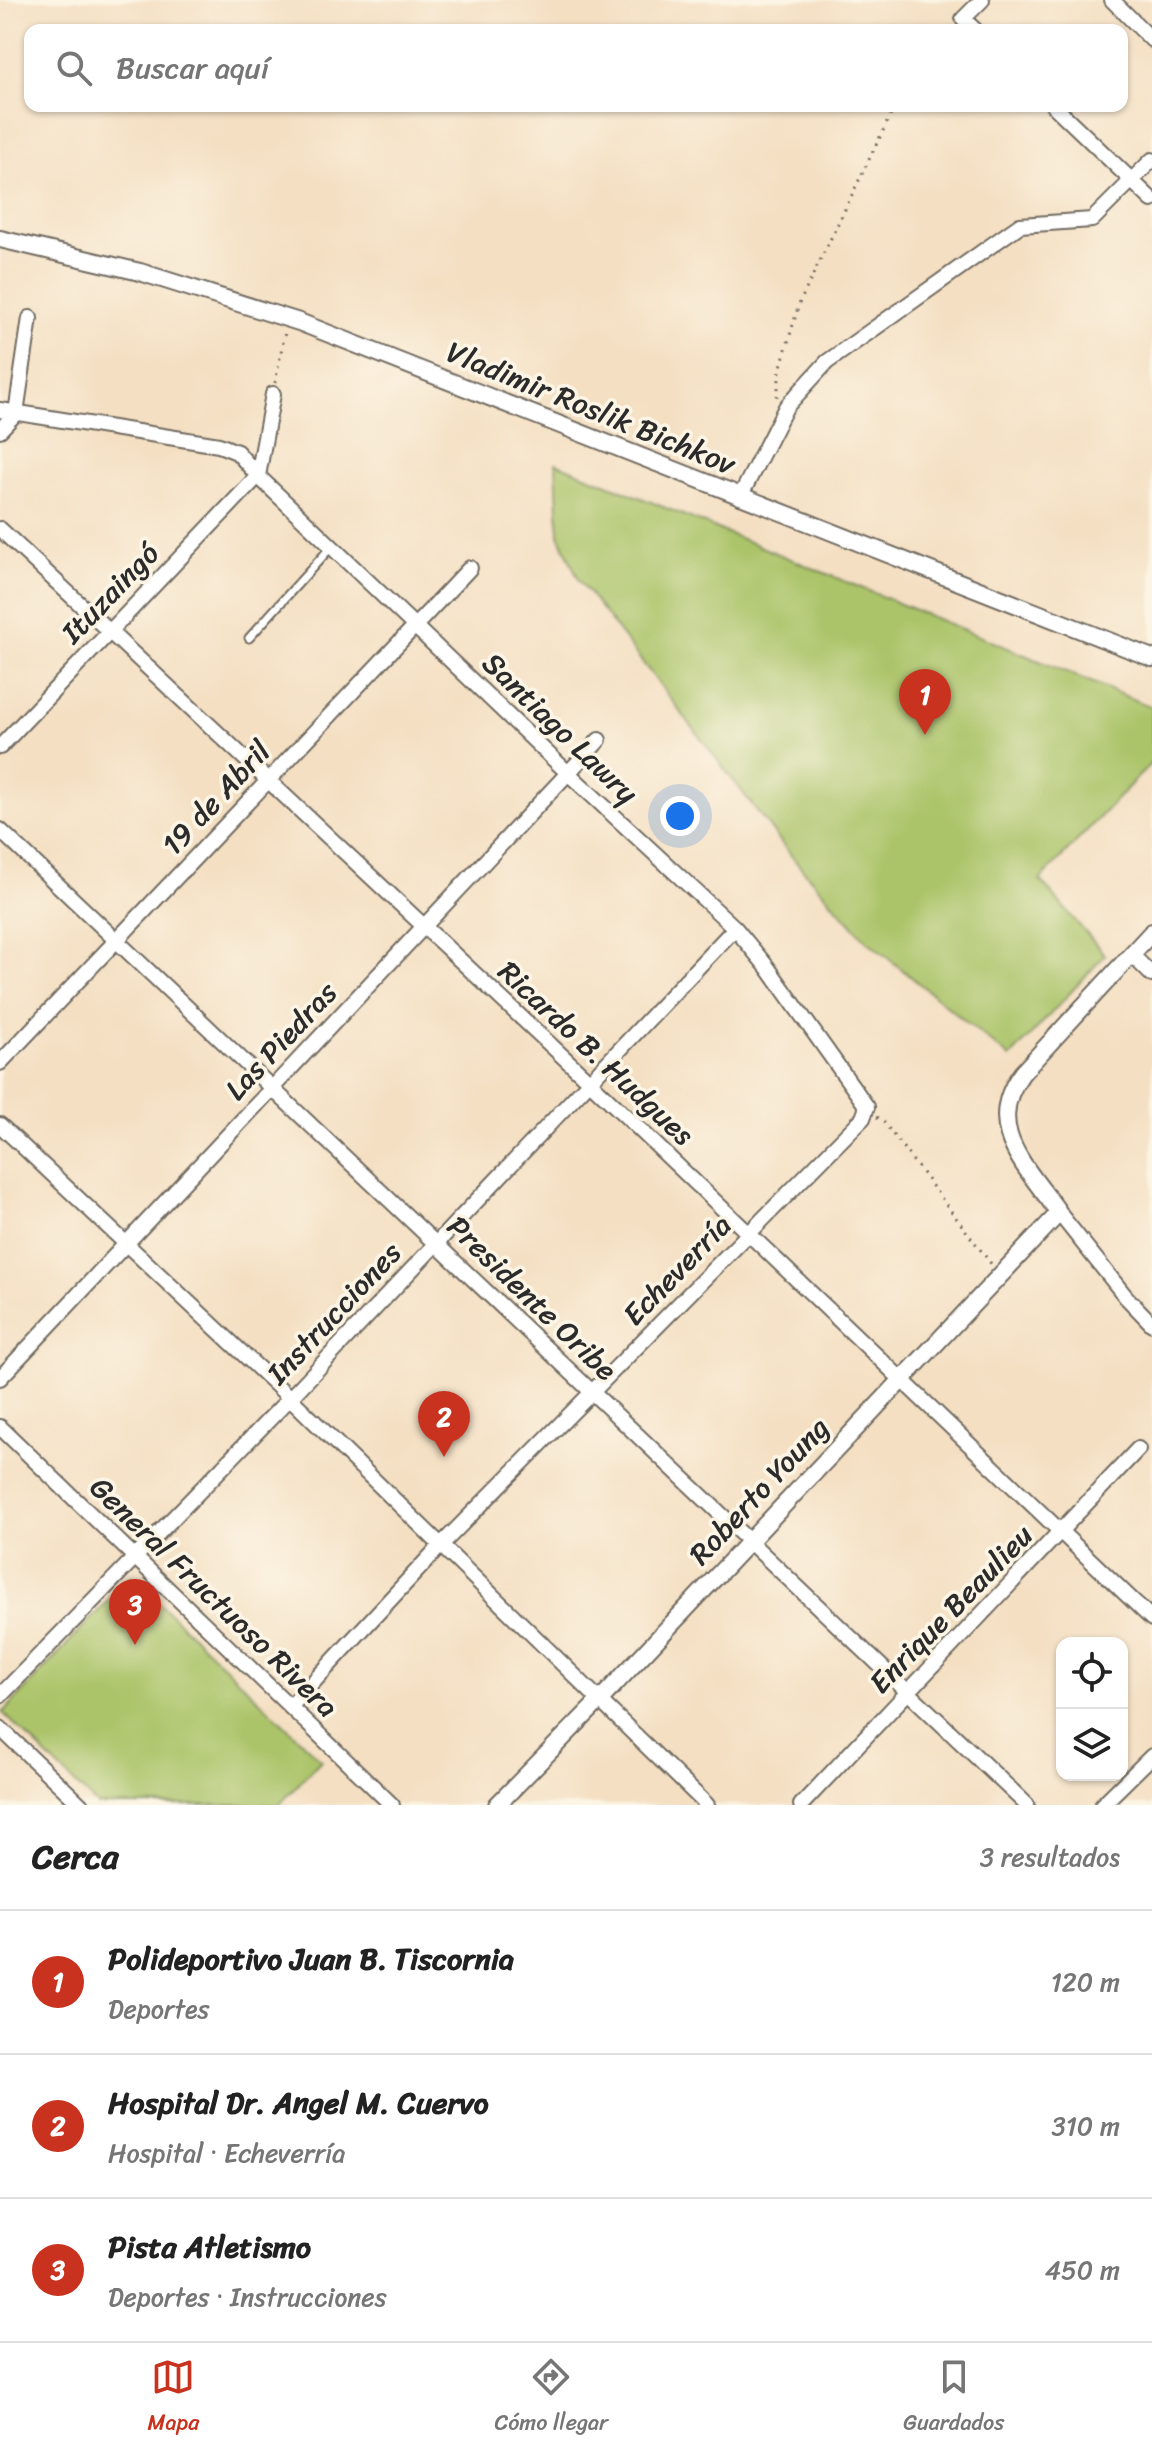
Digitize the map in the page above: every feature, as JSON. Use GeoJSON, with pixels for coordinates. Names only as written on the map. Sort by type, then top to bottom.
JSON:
{"type":"FeatureCollection","features":[{"type":"Feature","properties":{"kind":"street"},"geometry":{"type":"LineString","coordinates":[[968,24],[963,19],[982,0]]}},
{"type":"Feature","properties":{"kind":"street"},"geometry":{"type":"LineString","coordinates":[[1118,2],[1152,40]]}},
{"type":"Feature","properties":{"kind":"street"},"geometry":{"type":"LineString","coordinates":[[1060,112],[1152,200]]}},
{"type":"Feature","properties":{"kind":"street"},"geometry":{"type":"LineString","coordinates":[[740,497],[786,407],[827,362],[1020,225],[1092,220],[1152,160]]}},
{"type":"Feature","properties":{"kind":"street","name":"Vladimir Roslik Bichkov"},"geometry":{"type":"LineString","coordinates":[[0,239],[140,272],[290,319],[1152,658]]}},
{"type":"Feature","properties":{"kind":"street"},"geometry":{"type":"LineString","coordinates":[[0,430],[16,413],[30,318]]}},
{"type":"Feature","properties":{"kind":"street"},"geometry":{"type":"LineString","coordinates":[[258,476],[273,394]]}},
{"type":"Feature","properties":{"kind":"street"},"geometry":{"type":"LineString","coordinates":[[0,410],[16,413]]}},
{"type":"Feature","properties":{"kind":"street","name":"Santiago Lawry"},"geometry":{"type":"LineString","coordinates":[[16,413],[219,445],[237,452],[258,476],[568,773],[735,928],[764,962],[866,1104],[867,1111]]}},
{"type":"Feature","properties":{"kind":"street","name":"Ituzaingó"},"geometry":{"type":"LineString","coordinates":[[0,747],[258,476]]}},
{"type":"Feature","properties":{"kind":"street","name":"Ricardo B. Hudgues"},"geometry":{"type":"LineString","coordinates":[[0,529],[589,1081],[1152,1619]]}},
{"type":"Feature","properties":{"kind":"street","name":"19 de Abril"},"geometry":{"type":"LineString","coordinates":[[0,1063],[470,568]]}},
{"type":"Feature","properties":{"kind":"street","name":"Las Piedras"},"geometry":{"type":"LineString","coordinates":[[0,1378],[599,740]]}},
{"type":"Feature","properties":{"kind":"street","name":"Presidente Oribe"},"geometry":{"type":"LineString","coordinates":[[0,830],[1027,1805]]}},
{"type":"Feature","properties":{"kind":"street","name":"Instrucciones"},"geometry":{"type":"LineString","coordinates":[[0,1696],[290,1398],[735,928]]}},
{"type":"Feature","properties":{"kind":"street"},"geometry":{"type":"LineString","coordinates":[[1152,932],[1022,1073],[1011,1089],[1005,1106],[1006,1133],[1018,1154],[1059,1213],[1117,1286],[1152,1324]]}},
{"type":"Feature","properties":{"kind":"street"},"geometry":{"type":"LineString","coordinates":[[1131,954],[1152,975]]}},
{"type":"Feature","properties":{"kind":"street","name":"Echeverría"},"geometry":{"type":"LineString","coordinates":[[290,1707],[441,1545],[867,1111]]}},
{"type":"Feature","properties":{"kind":"street"},"geometry":{"type":"LineString","coordinates":[[0,1125],[290,1398],[707,1805]]}},
{"type":"Feature","properties":{"kind":"street","name":"Roberto Young"},"geometry":{"type":"LineString","coordinates":[[497,1805],[750,1542],[1059,1213]]}},
{"type":"Feature","properties":{"kind":"street","name":"General Fructuoso Rivera"},"geometry":{"type":"LineString","coordinates":[[0,1427],[392,1805]]}},
{"type":"Feature","properties":{"kind":"street","name":"Enrique Beaulieu"},"geometry":{"type":"LineString","coordinates":[[801,1805],[1138,1449]]}},
{"type":"Feature","properties":{"kind":"street"},"geometry":{"type":"LineString","coordinates":[[0,1728],[81,1805]]}},
{"type":"Feature","properties":{"kind":"street"},"geometry":{"type":"LineString","coordinates":[[1102,1805],[1152,1756]]}},
{"type":"Feature","properties":{"kind":"lane"},"geometry":{"type":"LineString","coordinates":[[249,638],[332,546]]}},
{"type":"Feature","properties":{"kind":"path"},"geometry":{"type":"LineString","coordinates":[[776,402],[780,370],[799,304],[892,112]]}},
{"type":"Feature","properties":{"kind":"path"},"geometry":{"type":"LineString","coordinates":[[273,394],[281,344],[290,319]]}},
{"type":"Feature","properties":{"kind":"path"},"geometry":{"type":"LineString","coordinates":[[867,1111],[882,1120],[1000,1276]]}},
{"type":"Feature","properties":{"kind":"green space"},"geometry":{"type":"Polygon","coordinates":[[[556,463],[1152,707],[1152,762],[1040,880],[1105,955],[1010,1058],[865,939],[797,863],[579,580],[559,535],[556,463]]]}},
{"type":"Feature","properties":{"kind":"green space"},"geometry":{"type":"Polygon","coordinates":[[[131,1576],[321,1760],[279,1805],[97,1805],[3,1713],[131,1576]]]}},
{"type":"Feature","properties":{"kind":"place","name":"Polideportivo Juan B. Tiscornia"},"geometry":{"type":"Point","coordinates":[925,735]}},
{"type":"Feature","properties":{"kind":"place","name":"Hospital Dr. Angel M. Cuervo"},"geometry":{"type":"Point","coordinates":[444,1457]}},
{"type":"Feature","properties":{"kind":"place","name":"Pista Atletismo"},"geometry":{"type":"Point","coordinates":[135,1645]}}]}
